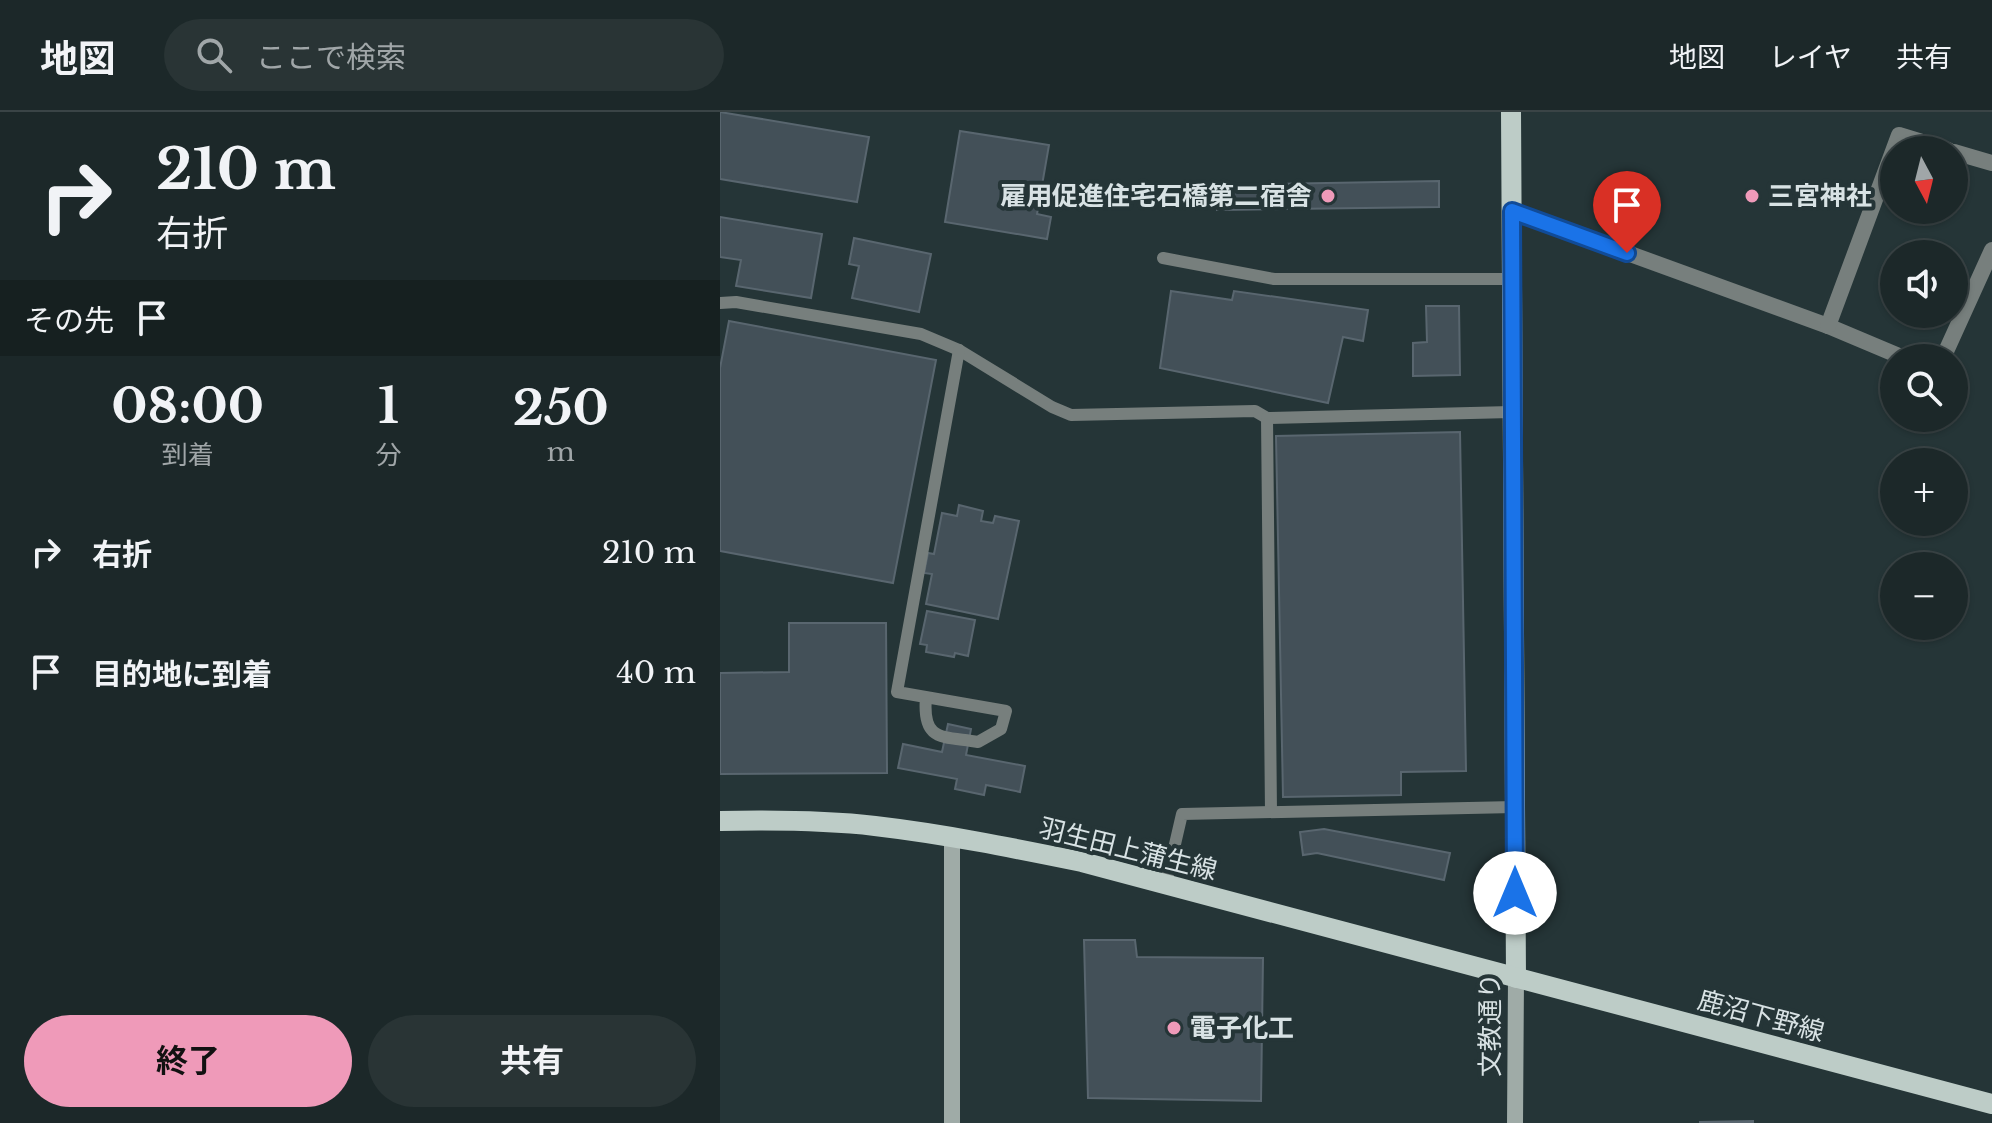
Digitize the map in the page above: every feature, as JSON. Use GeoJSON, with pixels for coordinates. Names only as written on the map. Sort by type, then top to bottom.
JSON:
{"type":"FeatureCollection","features":[{"type":"Feature","properties":{"kind":"main road","name":"文教通り"},"geometry":{"type":"LineString","coordinates":[[1511,112],[1516,978]]}},
{"type":"Feature","properties":{"kind":"main road","name":"羽生田上蒲生線"},"geometry":{"type":"LineString","coordinates":[[720,821],[831,823],[952,836],[1082,862],[1166,883],[1516,978]]}},
{"type":"Feature","properties":{"kind":"main road","name":"鹿沼下野線"},"geometry":{"type":"LineString","coordinates":[[1516,978],[1992,1104]]}},
{"type":"Feature","properties":{"kind":"street"},"geometry":{"type":"LineString","coordinates":[[1968,156],[1992,163]]}},
{"type":"Feature","properties":{"kind":"street"},"geometry":{"type":"LineString","coordinates":[[1828,326],[1880,186]]}},
{"type":"Feature","properties":{"kind":"street"},"geometry":{"type":"LineString","coordinates":[[1512,211],[1880,348]]}},
{"type":"Feature","properties":{"kind":"street"},"geometry":{"type":"LineString","coordinates":[[1949,344],[1992,250]]}},
{"type":"Feature","properties":{"kind":"street"},"geometry":{"type":"LineString","coordinates":[[952,836],[952,1123]]}},
{"type":"Feature","properties":{"kind":"street","name":"文教通り"},"geometry":{"type":"LineString","coordinates":[[1515,1123],[1516,978]]}},
{"type":"Feature","properties":{"kind":"lane"},"geometry":{"type":"LineString","coordinates":[[1163,258],[1274,279],[1511,279]]}},
{"type":"Feature","properties":{"kind":"lane"},"geometry":{"type":"LineString","coordinates":[[720,303],[736,302],[921,334],[959,350],[1052,407],[1071,415],[1255,411],[1267,418],[1511,412]]}},
{"type":"Feature","properties":{"kind":"lane"},"geometry":{"type":"LineString","coordinates":[[926,697],[924,716],[928,727],[936,734],[978,742],[1001,729],[1006,711],[926,697],[897,692],[959,350]]}},
{"type":"Feature","properties":{"kind":"lane"},"geometry":{"type":"LineString","coordinates":[[1267,418],[1271,812]]}},
{"type":"Feature","properties":{"kind":"lane"},"geometry":{"type":"LineString","coordinates":[[1166,883],[1182,814],[1515,807]]}},
{"type":"Feature","properties":{"kind":"building"},"geometry":{"type":"Polygon","coordinates":[[[720,112],[869,137],[857,202],[720,179],[720,112]]]}},
{"type":"Feature","properties":{"kind":"building"},"geometry":{"type":"Polygon","coordinates":[[[960,131],[1049,145],[1037,214],[1051,217],[1047,239],[945,222],[960,131]]]}},
{"type":"Feature","properties":{"kind":"building","name":"雇用促進住宅石橋第二宿舎"},"geometry":{"type":"Polygon","coordinates":[[[1439,181],[1439,207],[1217,210],[1217,185],[1439,181]]]}},
{"type":"Feature","properties":{"kind":"building"},"geometry":{"type":"Polygon","coordinates":[[[720,217],[822,234],[811,298],[736,286],[741,260],[720,257],[720,217]]]}},
{"type":"Feature","properties":{"kind":"building"},"geometry":{"type":"Polygon","coordinates":[[[854,238],[931,254],[919,312],[852,298],[859,266],[849,264],[854,238]]]}},
{"type":"Feature","properties":{"kind":"building"},"geometry":{"type":"Polygon","coordinates":[[[1171,291],[1232,300],[1234,291],[1368,310],[1363,341],[1343,337],[1328,403],[1160,368],[1171,291]]]}},
{"type":"Feature","properties":{"kind":"building"},"geometry":{"type":"Polygon","coordinates":[[[1426,306],[1459,306],[1460,375],[1413,376],[1413,343],[1427,342],[1426,306]]]}},
{"type":"Feature","properties":{"kind":"building"},"geometry":{"type":"Polygon","coordinates":[[[729,321],[936,360],[893,583],[720,551],[720,368],[729,321]]]}},
{"type":"Feature","properties":{"kind":"building"},"geometry":{"type":"Polygon","coordinates":[[[1460,432],[1466,771],[1401,772],[1401,795],[1283,797],[1276,436],[1460,432]]]}},
{"type":"Feature","properties":{"kind":"building"},"geometry":{"type":"Polygon","coordinates":[[[959,505],[983,511],[981,521],[993,523],[995,516],[1019,521],[998,619],[926,604],[932,574],[924,573],[928,553],[934,554],[942,513],[957,516],[959,505]]]}},
{"type":"Feature","properties":{"kind":"building"},"geometry":{"type":"Polygon","coordinates":[[[927,611],[975,620],[968,656],[926,652],[927,645],[920,644],[927,611]]]}},
{"type":"Feature","properties":{"kind":"building"},"geometry":{"type":"Polygon","coordinates":[[[789,623],[886,623],[887,773],[720,774],[720,673],[789,672],[789,623]]]}},
{"type":"Feature","properties":{"kind":"building"},"geometry":{"type":"Polygon","coordinates":[[[948,724],[971,729],[966,755],[1025,766],[1020,792],[986,785],[984,795],[955,789],[957,779],[898,768],[903,744],[942,752],[948,724]]]}},
{"type":"Feature","properties":{"kind":"building"},"geometry":{"type":"Polygon","coordinates":[[[1324,829],[1450,853],[1444,880],[1317,853],[1303,855],[1300,832],[1324,829]]]}},
{"type":"Feature","properties":{"kind":"building","name":"電子化工"},"geometry":{"type":"Polygon","coordinates":[[[1084,940],[1135,940],[1137,957],[1263,958],[1261,1101],[1088,1098],[1084,940]]]}},
{"type":"Feature","properties":{"kind":"building"},"geometry":{"type":"Polygon","coordinates":[[[1700,1122],[1753,1123],[1700,1123],[1700,1122]]]}},
{"type":"Feature","properties":{"kind":"place","name":"雇用促進住宅石橋第二宿舎"},"geometry":{"type":"Point","coordinates":[1328,196]}},
{"type":"Feature","properties":{"kind":"place","name":"三宮神社"},"geometry":{"type":"Point","coordinates":[1752,196]}},
{"type":"Feature","properties":{"kind":"place","name":"電子化工"},"geometry":{"type":"Point","coordinates":[1174,1028]}},
{"type":"Feature","properties":{"kind":"route"},"geometry":{"type":"LineString","coordinates":[[1515,893],[1512,211],[1627,253]]}}]}
